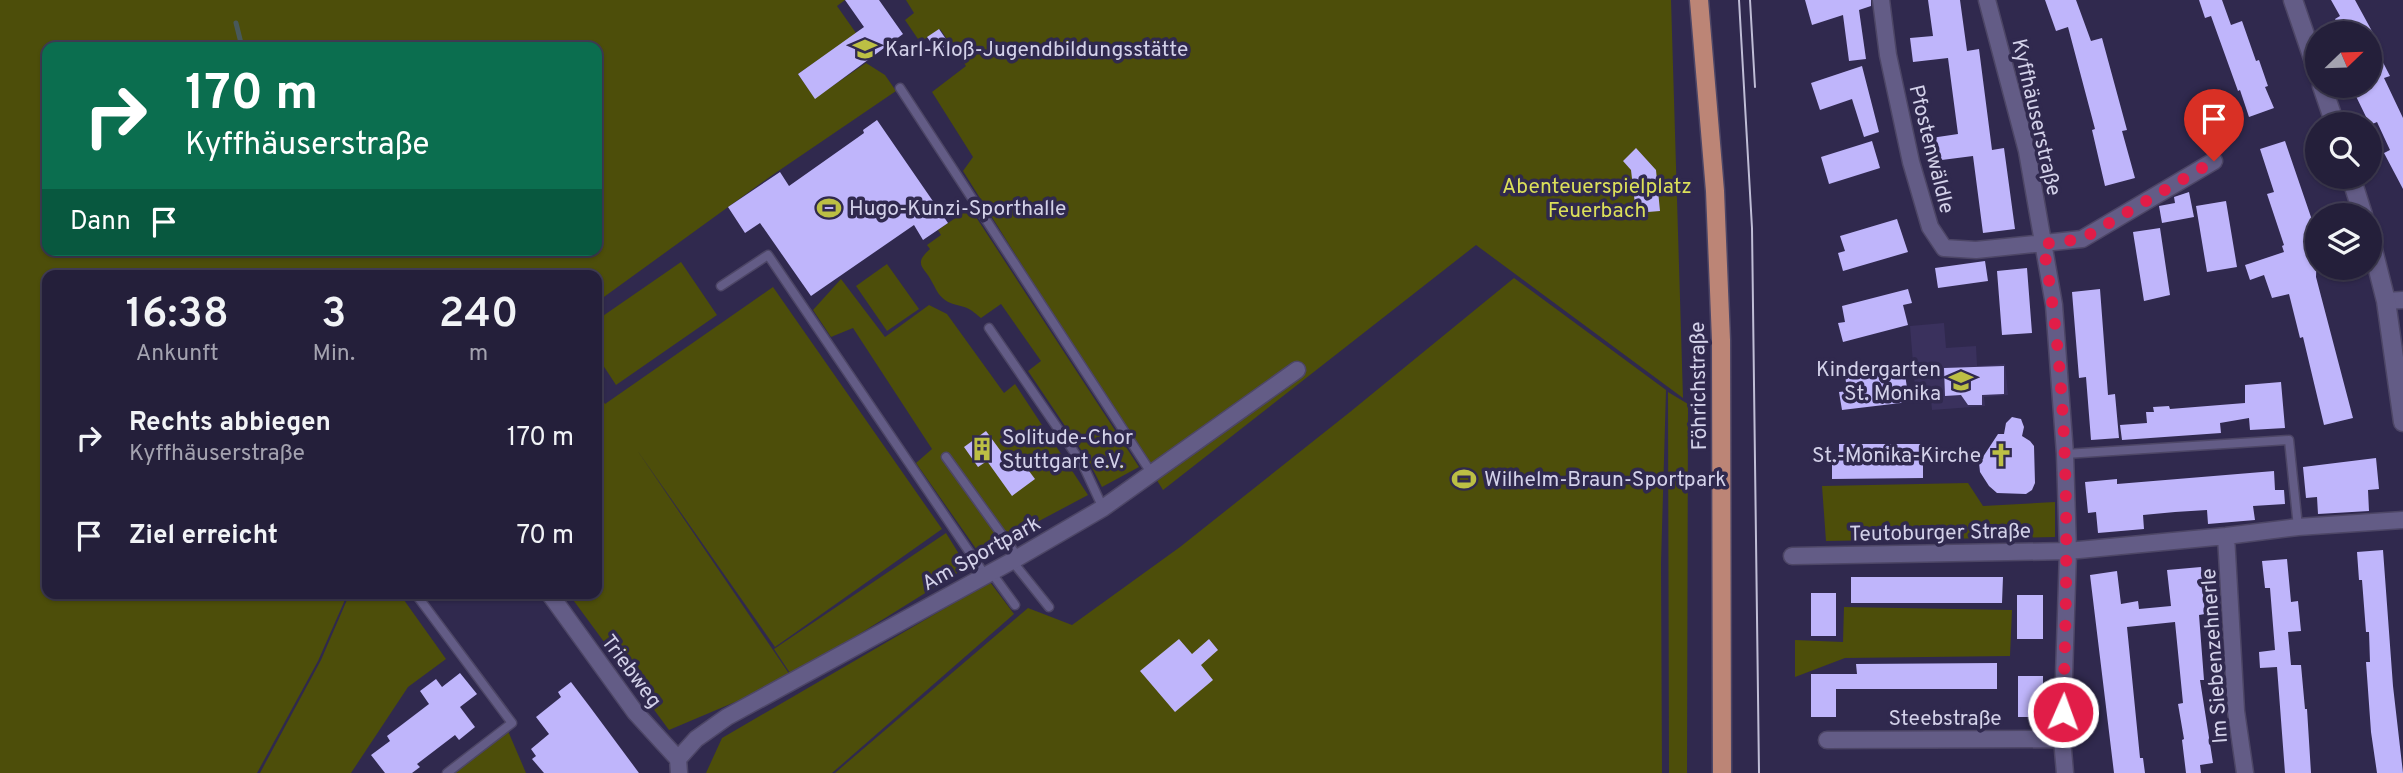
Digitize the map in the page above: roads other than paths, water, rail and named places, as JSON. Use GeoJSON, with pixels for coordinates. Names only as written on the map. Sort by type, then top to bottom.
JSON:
{"type":"FeatureCollection","features":[{"type":"Feature","properties":{"kind":"main road","name":"Föhrichstraße"},"geometry":{"type":"LineString","coordinates":[[1699,0],[1715,191],[1721,340],[1722,773]]}},
{"type":"Feature","properties":{"kind":"street","name":"Pfostenwäldle"},"geometry":{"type":"LineString","coordinates":[[1881,0],[1891,68],[1911,162],[1930,227],[1944,248],[1976,250],[2043,244]]}},
{"type":"Feature","properties":{"kind":"street","name":"Kyffhäuserstraße"},"geometry":{"type":"LineString","coordinates":[[1987,0],[2027,151],[2054,305],[2068,551],[2062,739],[2065,773]]}},
{"type":"Feature","properties":{"kind":"street"},"geometry":{"type":"LineString","coordinates":[[2293,0],[2305,35]]}},
{"type":"Feature","properties":{"kind":"street"},"geometry":{"type":"LineString","coordinates":[[2043,244],[2082,239],[2214,161]]}},
{"type":"Feature","properties":{"kind":"street"},"geometry":{"type":"LineString","coordinates":[[2382,269],[2394,300],[2403,422]]}},
{"type":"Feature","properties":{"kind":"street","name":"Am Sportpark"},"geometry":{"type":"LineString","coordinates":[[679,766],[696,738],[727,717],[1103,508],[1297,370]]}},
{"type":"Feature","properties":{"kind":"street","name":"Teutoburger Straße"},"geometry":{"type":"LineString","coordinates":[[1792,556],[2068,551],[2298,527],[2403,520]]}},
{"type":"Feature","properties":{"kind":"street","name":"Im Siebenzehnerle"},"geometry":{"type":"LineString","coordinates":[[2226,536],[2236,711],[2245,773]]}},
{"type":"Feature","properties":{"kind":"street","name":"Triebweg"},"geometry":{"type":"LineString","coordinates":[[553,599],[635,712],[679,766]]}},
{"type":"Feature","properties":{"kind":"street","name":"Steebstraße"},"geometry":{"type":"LineString","coordinates":[[1827,740],[2062,739]]}},
{"type":"Feature","properties":{"kind":"lane"},"geometry":{"type":"LineString","coordinates":[[900,88],[1152,474]]}},
{"type":"Feature","properties":{"kind":"lane"},"geometry":{"type":"LineString","coordinates":[[721,286],[768,255],[988,574],[1015,605]]}},
{"type":"Feature","properties":{"kind":"lane"},"geometry":{"type":"LineString","coordinates":[[989,328],[1083,465],[1103,508]]}},
{"type":"Feature","properties":{"kind":"lane"},"geometry":{"type":"LineString","coordinates":[[2064,454],[2289,440],[2298,527]]}},
{"type":"Feature","properties":{"kind":"lane"},"geometry":{"type":"LineString","coordinates":[[947,457],[1049,607]]}},
{"type":"Feature","properties":{"kind":"lane"},"geometry":{"type":"LineString","coordinates":[[419,599],[512,723],[447,773]]}},
{"type":"Feature","properties":{"kind":"waterway"},"geometry":{"type":"LineString","coordinates":[[236,23],[241,42]]}},
{"type":"Feature","properties":{"kind":"tram line"},"geometry":{"type":"LineString","coordinates":[[1739,0],[1752,228],[1759,773]]}},
{"type":"Feature","properties":{"kind":"tram line"},"geometry":{"type":"LineString","coordinates":[[1750,0],[1755,87]]}},
{"type":"Feature","properties":{"kind":"place","name":"Karl-Kloß-Jugendbildungsstätte"},"geometry":{"type":"Point","coordinates":[865,49]}},
{"type":"Feature","properties":{"kind":"place","name":"Hugo-Kunzi-Sporthalle"},"geometry":{"type":"Point","coordinates":[829,208]}},
{"type":"Feature","properties":{"kind":"place","name":"Kindergarten St. Monika"},"geometry":{"type":"Point","coordinates":[1961,381]}},
{"type":"Feature","properties":{"kind":"place","name":"Solitude-Chor Stuttgart e.V."},"geometry":{"type":"Point","coordinates":[982,449]}},
{"type":"Feature","properties":{"kind":"place","name":"St.-Monika-Kirche"},"geometry":{"type":"Point","coordinates":[2001,455]}},
{"type":"Feature","properties":{"kind":"place","name":"Wilhelm-Braun-Sportpark"},"geometry":{"type":"Point","coordinates":[1464,479]}},
{"type":"Feature","properties":{"kind":"park label","name":"Abenteuerspielplatz Feuerbach"},"geometry":{"type":"Point","coordinates":[1597,198]}}]}
